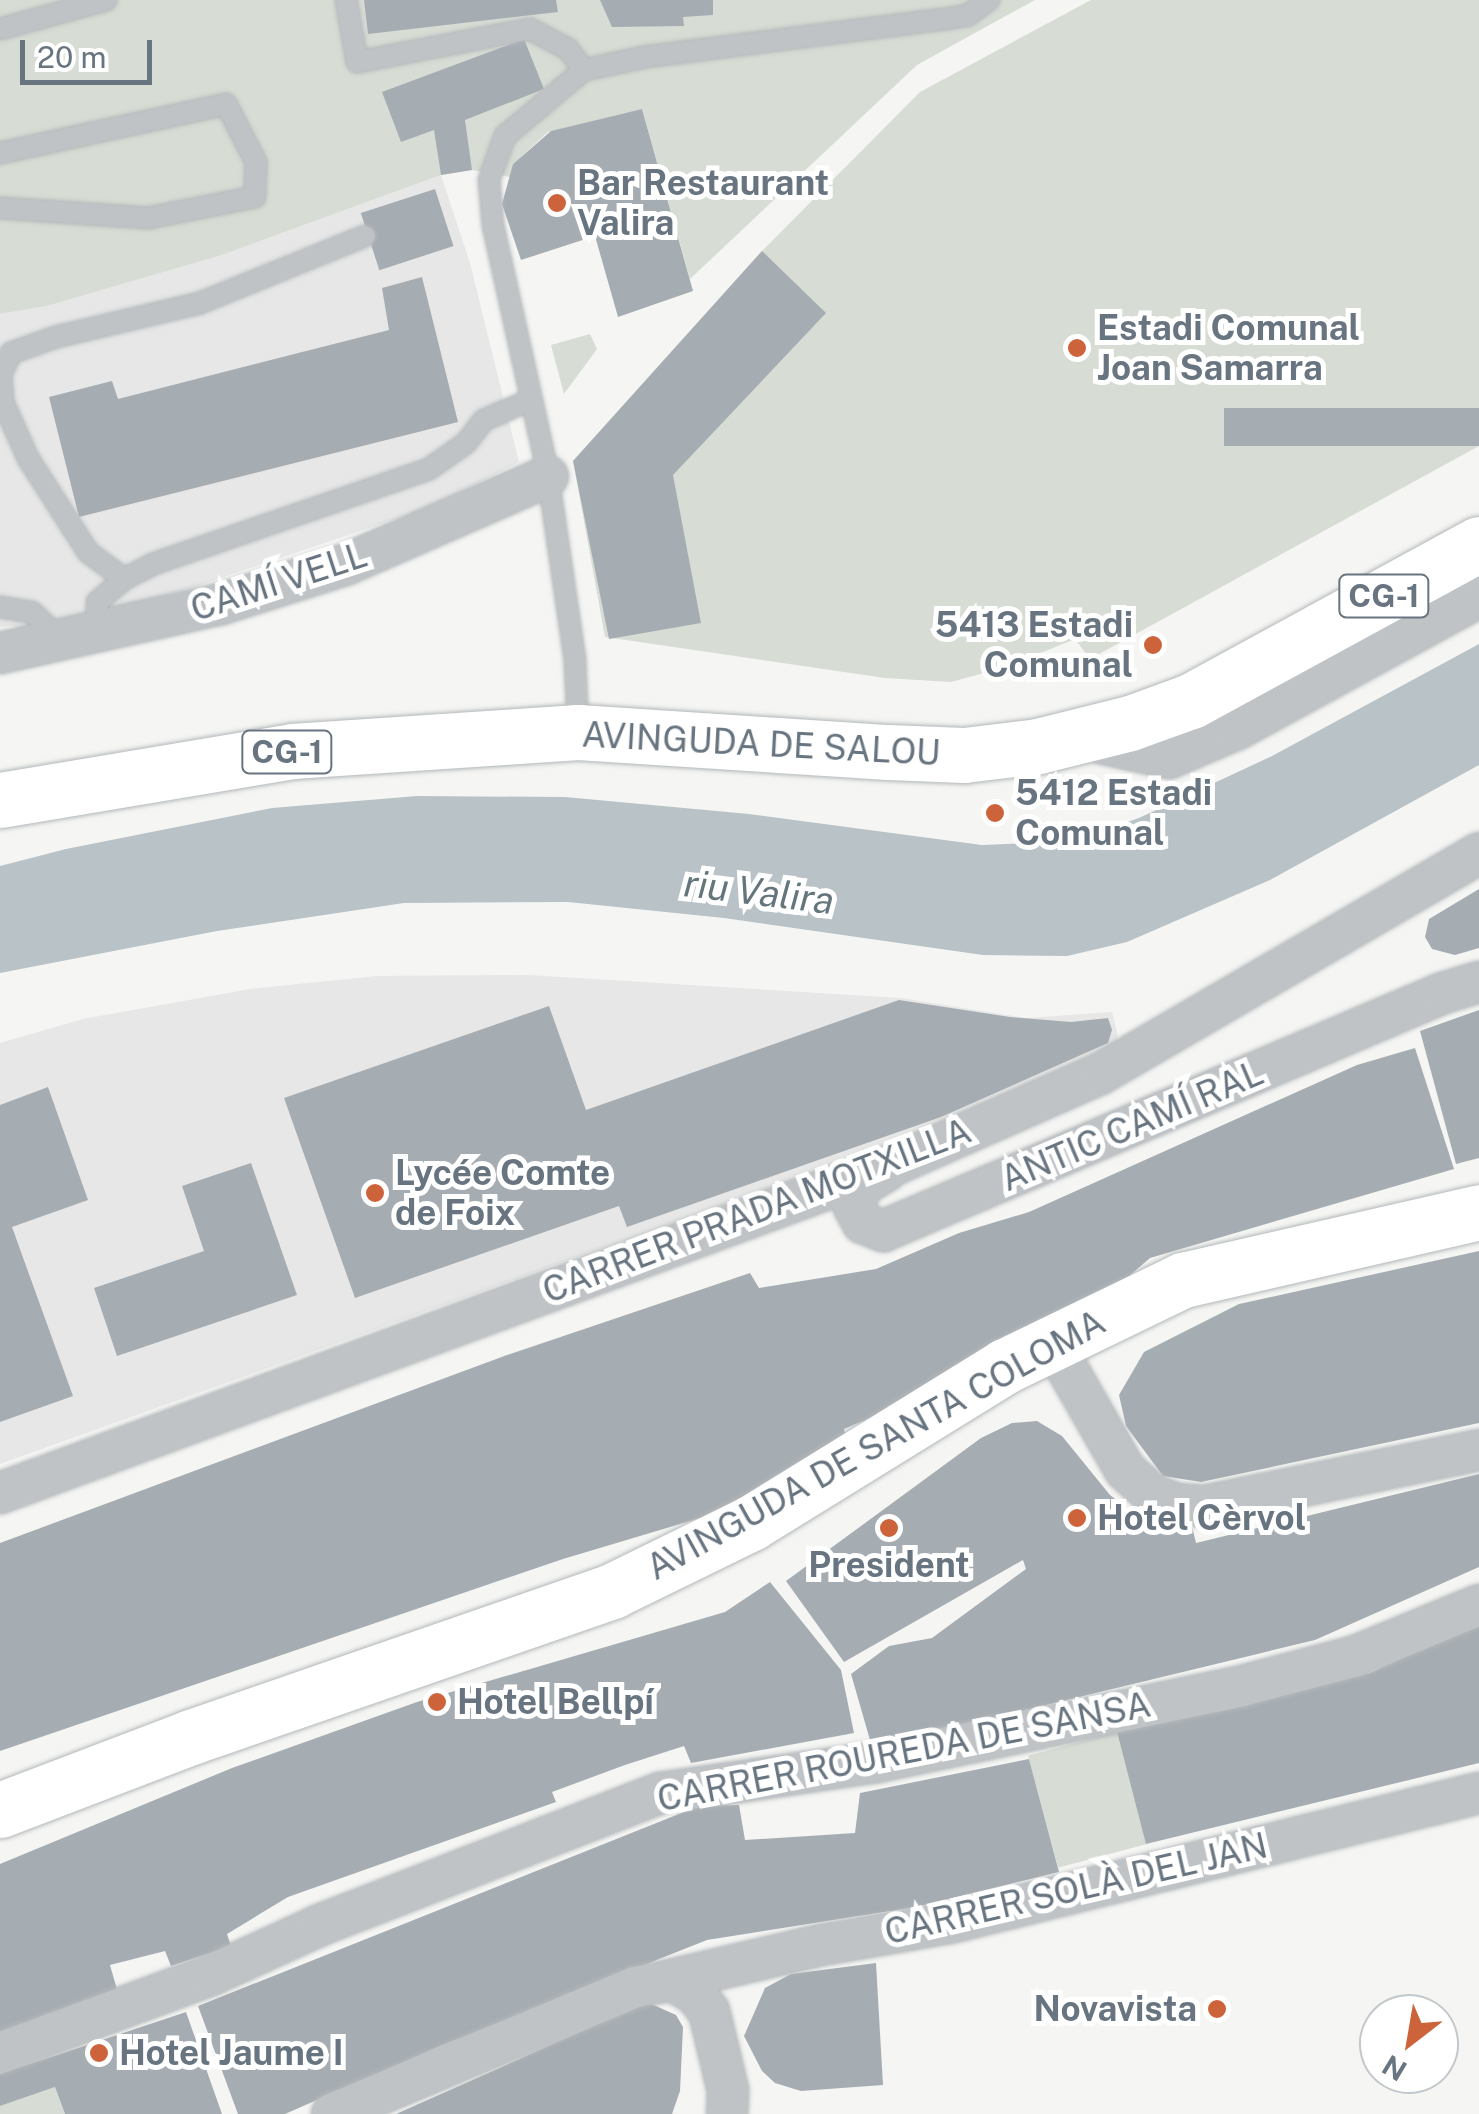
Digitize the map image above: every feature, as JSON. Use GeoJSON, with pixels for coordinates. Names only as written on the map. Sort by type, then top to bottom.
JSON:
{"type":"FeatureCollection","features":[{"type":"Feature","properties":{"kind":"main road","name":"AVINGUDA DE SALOU"},"geometry":{"type":"LineString","coordinates":[[0,800],[292,752],[578,732],[964,754],[1078,738],[1191,700],[1479,544]]}},
{"type":"Feature","properties":{"kind":"main road","name":"AVINGUDA DE SANTA COLOMA"},"geometry":{"type":"LineString","coordinates":[[0,1810],[191,1737],[612,1591],[751,1523],[1005,1366],[1062,1357],[1147,1323],[1228,1283],[1366,1238],[1479,1212]]}},
{"type":"Feature","properties":{"kind":"street","name":"CAMÍ VELL"},"geometry":{"type":"LineString","coordinates":[[0,653],[221,604],[346,564],[548,476]]}},
{"type":"Feature","properties":{"kind":"street"},"geometry":{"type":"LineString","coordinates":[[1078,738],[1170,758],[1237,729],[1479,598]]}},
{"type":"Feature","properties":{"kind":"street","name":"CARRER PRADA MOTXILLA"},"geometry":{"type":"LineString","coordinates":[[0,1493],[898,1163],[1100,1074],[1479,852]]}},
{"type":"Feature","properties":{"kind":"street","name":"ANTIC CAMÍ RAL"},"geometry":{"type":"LineString","coordinates":[[898,1163],[861,1186],[854,1207],[862,1223],[884,1231],[1443,993],[1479,982]]}},
{"type":"Feature","properties":{"kind":"street"},"geometry":{"type":"LineString","coordinates":[[1062,1357],[1125,1470],[1153,1495],[1176,1504],[1204,1506],[1479,1450]]}},
{"type":"Feature","properties":{"kind":"street","name":"CARRER ROUREDA DE SANSA"},"geometry":{"type":"LineString","coordinates":[[0,2053],[211,1975],[320,1924],[660,1793],[876,1762],[1242,1686],[1356,1656],[1479,1605]]}},
{"type":"Feature","properties":{"kind":"street","name":"CARRER SOLÀ DEL JAN"},"geometry":{"type":"LineString","coordinates":[[332,2114],[636,1987],[821,1945],[949,1923],[1479,1793]]}},
{"type":"Feature","properties":{"kind":"street"},"geometry":{"type":"LineString","coordinates":[[671,1980],[695,1994],[708,2010],[728,2090],[727,2114]]}},
{"type":"Feature","properties":{"kind":"lane"},"geometry":{"type":"LineString","coordinates":[[0,29],[106,0]]}},
{"type":"Feature","properties":{"kind":"lane"},"geometry":{"type":"LineString","coordinates":[[346,0],[357,62],[530,29],[568,49],[584,70]]}},
{"type":"Feature","properties":{"kind":"lane"},"geometry":{"type":"LineString","coordinates":[[578,732],[576,660],[548,476],[493,226],[489,180],[504,136],[584,70],[644,57],[968,15],[989,0]]}},
{"type":"Feature","properties":{"kind":"lane"},"geometry":{"type":"LineString","coordinates":[[0,153],[226,104],[256,162],[255,197],[148,218],[0,208]]}},
{"type":"Feature","properties":{"kind":"lane"},"geometry":{"type":"LineString","coordinates":[[124,579],[88,552],[28,458],[3,402],[1,374],[11,353],[56,337],[200,303],[365,236]]}},
{"type":"Feature","properties":{"kind":"lane"},"geometry":{"type":"LineString","coordinates":[[0,608],[32,612],[80,638],[97,602],[124,579],[154,564],[429,469],[466,444],[484,420],[530,400]]}},
{"type":"Feature","properties":{"kind":"shaded area"},"geometry":{"type":"Polygon","coordinates":[[[0,0],[1035,0],[917,65],[690,279],[642,109],[548,132],[513,164],[510,177],[472,170],[441,175],[222,255],[47,306],[0,314],[0,0]]]}},
{"type":"Feature","properties":{"kind":"shaded area","name":"Estadi Comunal Joan Samarra"},"geometry":{"type":"Polygon","coordinates":[[[1091,0],[1479,0],[1479,446],[1090,659],[1075,639],[1006,667],[951,682],[885,678],[605,637],[573,461],[762,251],[920,92],[1091,0]]]}},
{"type":"Feature","properties":{"kind":"shaded area"},"geometry":{"type":"Polygon","coordinates":[[[441,175],[470,263],[519,462],[431,507],[197,586],[31,634],[13,626],[0,627],[0,314],[47,306],[222,255],[441,175]]]}},
{"type":"Feature","properties":{"kind":"shaded area"},"geometry":{"type":"Polygon","coordinates":[[[590,334],[597,349],[564,394],[551,345],[590,334]]]}},
{"type":"Feature","properties":{"kind":"shaded area","name":"Lycée Comte de Foix"},"geometry":{"type":"Polygon","coordinates":[[[528,975],[901,998],[1026,1018],[1112,1012],[1118,1036],[1112,1050],[934,1129],[0,1464],[0,1043],[83,1019],[250,989],[377,976],[528,975]]]}},
{"type":"Feature","properties":{"kind":"shaded area"},"geometry":{"type":"Polygon","coordinates":[[[1117,1732],[1147,1844],[1058,1868],[1028,1756],[1117,1732]]]}},
{"type":"Feature","properties":{"kind":"shaded area"},"geometry":{"type":"Polygon","coordinates":[[[55,2087],[65,2114],[0,2114],[0,2106],[55,2087]]]}},
{"type":"Feature","properties":{"kind":"water","name":"riu Valira"},"geometry":{"type":"Polygon","coordinates":[[[1479,644],[1479,765],[1270,880],[1127,942],[1067,956],[983,955],[724,918],[568,902],[404,903],[217,931],[0,973],[0,866],[66,849],[272,808],[417,796],[565,797],[749,814],[982,845],[1072,841],[1139,818],[1272,756],[1479,644]]]}},
{"type":"Feature","properties":{"kind":"building"},"geometry":{"type":"Polygon","coordinates":[[[364,0],[556,0],[558,12],[368,34],[364,0]]]}},
{"type":"Feature","properties":{"kind":"building"},"geometry":{"type":"Polygon","coordinates":[[[600,0],[713,0],[713,15],[683,17],[684,26],[612,27],[600,0]]]}},
{"type":"Feature","properties":{"kind":"building"},"geometry":{"type":"Polygon","coordinates":[[[524,39],[544,89],[465,120],[472,170],[441,175],[434,130],[401,142],[382,92],[524,39]]]}},
{"type":"Feature","properties":{"kind":"building"},"geometry":{"type":"Polygon","coordinates":[[[642,109],[693,291],[618,317],[595,236],[521,260],[502,204],[513,164],[551,131],[642,109]]]}},
{"type":"Feature","properties":{"kind":"building"},"geometry":{"type":"Polygon","coordinates":[[[435,189],[454,246],[379,270],[361,213],[435,189]]]}},
{"type":"Feature","properties":{"kind":"building"},"geometry":{"type":"Polygon","coordinates":[[[762,251],[826,313],[673,475],[701,623],[609,639],[573,461],[762,251]]]}},
{"type":"Feature","properties":{"kind":"building"},"geometry":{"type":"Polygon","coordinates":[[[422,277],[458,422],[79,517],[49,397],[112,381],[118,399],[389,330],[382,288],[422,277]]]}},
{"type":"Feature","properties":{"kind":"building"},"geometry":{"type":"Polygon","coordinates":[[[1224,408],[1479,408],[1479,446],[1224,446],[1224,408]]]}},
{"type":"Feature","properties":{"kind":"building"},"geometry":{"type":"Polygon","coordinates":[[[1479,889],[1479,948],[1455,955],[1432,949],[1425,937],[1429,919],[1479,889]]]}},
{"type":"Feature","properties":{"kind":"building"},"geometry":{"type":"Polygon","coordinates":[[[899,1000],[1010,1017],[1071,1022],[1108,1018],[1112,1030],[1108,1043],[941,1117],[627,1227],[619,1206],[355,1298],[284,1098],[549,1006],[586,1110],[899,1000]]]}},
{"type":"Feature","properties":{"kind":"building"},"geometry":{"type":"Polygon","coordinates":[[[1479,1010],[1479,1158],[1456,1164],[1420,1031],[1479,1010]]]}},
{"type":"Feature","properties":{"kind":"building"},"geometry":{"type":"Polygon","coordinates":[[[1415,1048],[1454,1169],[1150,1258],[1128,1277],[925,1395],[844,1429],[847,1443],[717,1513],[563,1559],[0,1751],[0,1543],[507,1355],[750,1273],[759,1288],[876,1269],[959,1233],[1029,1212],[1357,1065],[1415,1048]]]}},
{"type":"Feature","properties":{"kind":"building"},"geometry":{"type":"Polygon","coordinates":[[[48,1087],[88,1200],[12,1227],[73,1396],[0,1422],[0,1105],[48,1087]]]}},
{"type":"Feature","properties":{"kind":"building"},"geometry":{"type":"Polygon","coordinates":[[[251,1163],[297,1295],[117,1356],[94,1288],[204,1251],[182,1186],[251,1163]]]}},
{"type":"Feature","properties":{"kind":"building"},"geometry":{"type":"Polygon","coordinates":[[[1479,1251],[1479,1423],[1201,1482],[1163,1476],[1126,1426],[1119,1395],[1144,1352],[1239,1304],[1479,1251]]]}},
{"type":"Feature","properties":{"kind":"building"},"geometry":{"type":"Polygon","coordinates":[[[1037,1421],[1062,1436],[1110,1495],[1131,1511],[1159,1524],[1192,1526],[1196,1543],[1479,1474],[1479,1567],[1315,1640],[872,1747],[851,1674],[889,1646],[932,1638],[1026,1569],[1023,1560],[844,1662],[786,1581],[981,1438],[1012,1423],[1037,1421]]]}},
{"type":"Feature","properties":{"kind":"building"},"geometry":{"type":"Polygon","coordinates":[[[770,1582],[841,1670],[854,1733],[691,1763],[684,1746],[625,1765],[552,1792],[556,1802],[288,1897],[227,1934],[231,1946],[171,1966],[165,1951],[110,1965],[118,1993],[0,2033],[0,1864],[232,1768],[417,1702],[725,1612],[770,1582]]]}},
{"type":"Feature","properties":{"kind":"building"},"geometry":{"type":"Polygon","coordinates":[[[1479,1623],[1479,1763],[1146,1844],[1117,1732],[1370,1673],[1479,1623]]]}},
{"type":"Feature","properties":{"kind":"building"},"geometry":{"type":"Polygon","coordinates":[[[1029,1759],[1059,1872],[916,1907],[707,1940],[440,2046],[285,2114],[238,2114],[198,2006],[699,1806],[739,1805],[745,1840],[855,1833],[860,1793],[1029,1759]]]}},
{"type":"Feature","properties":{"kind":"building"},"geometry":{"type":"Polygon","coordinates":[[[876,1963],[883,2085],[801,2091],[775,2083],[762,2071],[744,2036],[765,1988],[791,1974],[876,1963]]]}},
{"type":"Feature","properties":{"kind":"building"},"geometry":{"type":"Polygon","coordinates":[[[647,2002],[676,2015],[683,2027],[680,2091],[672,2114],[396,2114],[647,2002]]]}},
{"type":"Feature","properties":{"kind":"building"},"geometry":{"type":"Polygon","coordinates":[[[186,2012],[222,2114],[65,2114],[55,2087],[0,2106],[0,2074],[186,2012]]]}},
{"type":"Feature","properties":{"kind":"place","name":"Bar Restaurant Valira"},"geometry":{"type":"Point","coordinates":[557,203]}},
{"type":"Feature","properties":{"kind":"place","name":"Estadi Comunal Joan Samarra"},"geometry":{"type":"Point","coordinates":[1077,348]}},
{"type":"Feature","properties":{"kind":"place","name":"5413 Estadi Comunal"},"geometry":{"type":"Point","coordinates":[1153,645]}},
{"type":"Feature","properties":{"kind":"place","name":"5412 Estadi Comunal"},"geometry":{"type":"Point","coordinates":[995,813]}},
{"type":"Feature","properties":{"kind":"place","name":"Lycée Comte de Foix"},"geometry":{"type":"Point","coordinates":[375,1193]}},
{"type":"Feature","properties":{"kind":"place","name":"Hotel Cèrvol"},"geometry":{"type":"Point","coordinates":[1077,1518]}},
{"type":"Feature","properties":{"kind":"place","name":"President"},"geometry":{"type":"Point","coordinates":[889,1528]}},
{"type":"Feature","properties":{"kind":"place","name":"Hotel Bellpí"},"geometry":{"type":"Point","coordinates":[437,1702]}},
{"type":"Feature","properties":{"kind":"place","name":"Novavista"},"geometry":{"type":"Point","coordinates":[1217,2009]}},
{"type":"Feature","properties":{"kind":"place","name":"Hotel Jaume I"},"geometry":{"type":"Point","coordinates":[99,2053]}}]}
